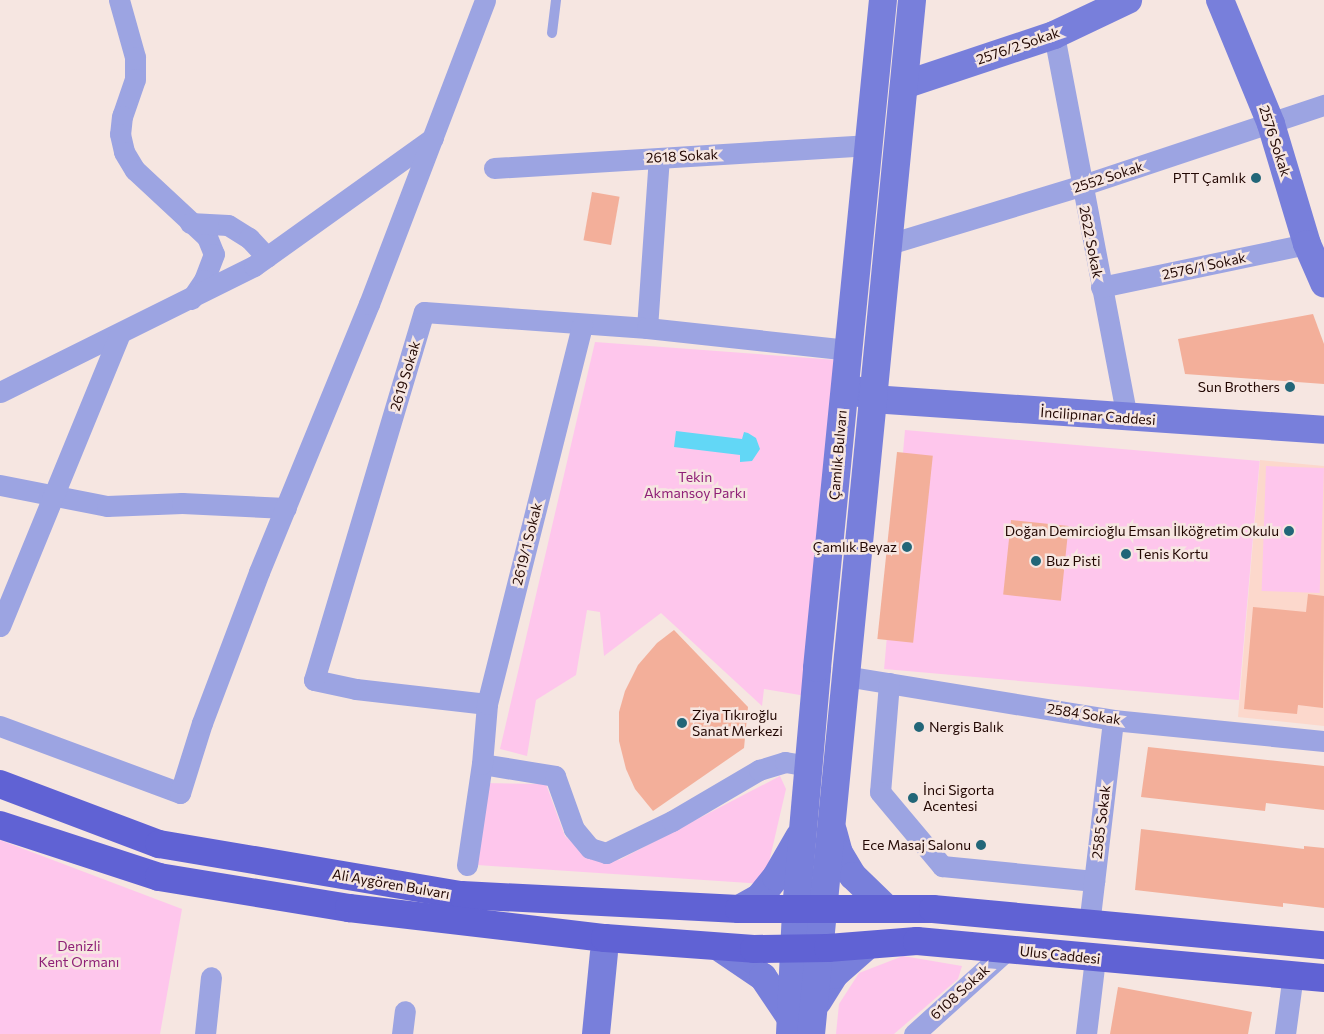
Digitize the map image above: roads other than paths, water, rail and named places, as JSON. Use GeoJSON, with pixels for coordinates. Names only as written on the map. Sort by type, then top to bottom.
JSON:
{"type":"FeatureCollection","features":[{"type":"Feature","properties":{"kind":"main road","name":"Çamlık Bulvarı"},"geometry":{"type":"LineString","coordinates":[[808,948],[796,910],[848,350],[870,146],[883,0]]}},
{"type":"Feature","properties":{"kind":"main road"},"geometry":{"type":"LineString","coordinates":[[802,1025],[808,948],[823,910],[845,676],[882,392],[889,244],[912,0]]}},
{"type":"Feature","properties":{"kind":"main road","name":"2576/2 Sokak"},"geometry":{"type":"LineString","coordinates":[[904,85],[1054,35],[1128,0]]}},
{"type":"Feature","properties":{"kind":"main road","name":"2576 Sokak"},"geometry":{"type":"LineString","coordinates":[[1220,0],[1271,124],[1308,244],[1324,283]]}},
{"type":"Feature","properties":{"kind":"main road"},"geometry":{"type":"LineString","coordinates":[[848,350],[855,389],[862,396],[882,392]]}},
{"type":"Feature","properties":{"kind":"main road","name":"İncilipınar Caddesi"},"geometry":{"type":"LineString","coordinates":[[882,392],[1127,418],[1324,430]]}},
{"type":"Feature","properties":{"kind":"main road","name":"Ali Aygören Bulvarı"},"geometry":{"type":"LineString","coordinates":[[0,784],[159,844],[462,895],[739,909],[796,910]]}},
{"type":"Feature","properties":{"kind":"main road","name":"Ali Aygören Bulvarı"},"geometry":{"type":"LineString","coordinates":[[0,825],[159,877],[359,909],[720,948],[808,948]]}},
{"type":"Feature","properties":{"kind":"main road"},"geometry":{"type":"LineString","coordinates":[[831,825],[839,853],[853,876],[886,908]]}},
{"type":"Feature","properties":{"kind":"main road"},"geometry":{"type":"LineString","coordinates":[[739,909],[759,898],[776,877],[804,827]]}},
{"type":"Feature","properties":{"kind":"main road"},"geometry":{"type":"LineString","coordinates":[[796,910],[933,909],[1089,925],[1324,945]]}},
{"type":"Feature","properties":{"kind":"main road","name":"Ulus Caddesi"},"geometry":{"type":"LineString","coordinates":[[808,948],[917,941],[1095,959],[1324,978]]}},
{"type":"Feature","properties":{"kind":"main road"},"geometry":{"type":"LineString","coordinates":[[802,1025],[834,975],[868,945]]}},
{"type":"Feature","properties":{"kind":"main road"},"geometry":{"type":"LineString","coordinates":[[720,948],[763,976],[802,1025]]}},
{"type":"Feature","properties":{"kind":"main road"},"geometry":{"type":"LineString","coordinates":[[596,1034],[604,953]]}},
{"type":"Feature","properties":{"kind":"street"},"geometry":{"type":"LineString","coordinates":[[119,0],[135,57],[136,79],[122,116],[120,134],[124,152],[135,170],[207,237],[214,254],[204,280],[191,299]]}},
{"type":"Feature","properties":{"kind":"street"},"geometry":{"type":"LineString","coordinates":[[0,726],[180,793],[206,714],[433,138],[485,0]]}},
{"type":"Feature","properties":{"kind":"street","name":"2622 Sokak"},"geometry":{"type":"LineString","coordinates":[[1054,35],[1080,186],[1127,418]]}},
{"type":"Feature","properties":{"kind":"street","name":"2552 Sokak"},"geometry":{"type":"LineString","coordinates":[[889,244],[1080,186],[1324,105]]}},
{"type":"Feature","properties":{"kind":"street"},"geometry":{"type":"LineString","coordinates":[[0,392],[191,299],[267,257],[433,138]]}},
{"type":"Feature","properties":{"kind":"street","name":"2618 Sokak"},"geometry":{"type":"LineString","coordinates":[[494,168],[870,146]]}},
{"type":"Feature","properties":{"kind":"street"},"geometry":{"type":"LineString","coordinates":[[647,328],[659,158]]}},
{"type":"Feature","properties":{"kind":"street"},"geometry":{"type":"LineString","coordinates":[[190,223],[228,225],[267,257]]}},
{"type":"Feature","properties":{"kind":"street","name":"2576/1 Sokak"},"geometry":{"type":"LineString","coordinates":[[1101,287],[1308,244]]}},
{"type":"Feature","properties":{"kind":"street","name":"2619 Sokak"},"geometry":{"type":"LineString","coordinates":[[487,704],[356,689],[314,680],[424,312],[582,325],[647,328],[848,350]]}},
{"type":"Feature","properties":{"kind":"street","name":"2619/1 Sokak"},"geometry":{"type":"LineString","coordinates":[[467,864],[482,764],[487,704],[582,325]]}},
{"type":"Feature","properties":{"kind":"street"},"geometry":{"type":"LineString","coordinates":[[0,626],[120,334]]}},
{"type":"Feature","properties":{"kind":"street"},"geometry":{"type":"LineString","coordinates":[[0,485],[107,506],[182,503],[286,508]]}},
{"type":"Feature","properties":{"kind":"street","name":"2584 Sokak"},"geometry":{"type":"LineString","coordinates":[[845,676],[1113,720],[1324,741]]}},
{"type":"Feature","properties":{"kind":"street"},"geometry":{"type":"LineString","coordinates":[[889,683],[880,792],[942,866],[1094,881]]}},
{"type":"Feature","properties":{"kind":"street","name":"2585 Sokak"},"geometry":{"type":"LineString","coordinates":[[1089,925],[1113,720]]}},
{"type":"Feature","properties":{"kind":"street"},"geometry":{"type":"LineString","coordinates":[[482,764],[556,776],[574,829],[590,848],[606,853],[672,821],[759,770],[785,762],[809,766]]}},
{"type":"Feature","properties":{"kind":"street","name":"6108 Sokak"},"geometry":{"type":"LineString","coordinates":[[914,1034],[1007,950]]}},
{"type":"Feature","properties":{"kind":"street"},"geometry":{"type":"LineString","coordinates":[[1086,1034],[1095,959]]}},
{"type":"Feature","properties":{"kind":"street"},"geometry":{"type":"LineString","coordinates":[[1286,1034],[1293,974]]}},
{"type":"Feature","properties":{"kind":"street"},"geometry":{"type":"LineString","coordinates":[[205,1034],[211,977]]}},
{"type":"Feature","properties":{"kind":"street"},"geometry":{"type":"LineString","coordinates":[[402,1034],[404,1010]]}},
{"type":"Feature","properties":{"kind":"lane"},"geometry":{"type":"LineString","coordinates":[[552,33],[556,0]]}},
{"type":"Feature","properties":{"kind":"water"},"geometry":{"type":"Polygon","coordinates":[[[676,431],[742,439],[744,432],[756,438],[760,449],[752,461],[740,462],[740,455],[674,447],[676,431]]]}},
{"type":"Feature","properties":{"kind":"place","name":"PTT Çamlık"},"geometry":{"type":"Point","coordinates":[1256,178]}},
{"type":"Feature","properties":{"kind":"place","name":"Sun Brothers"},"geometry":{"type":"Point","coordinates":[1290,387]}},
{"type":"Feature","properties":{"kind":"place","name":"Doğan Demircioğlu Emsan İlköğretim Okulu"},"geometry":{"type":"Point","coordinates":[1289,531]}},
{"type":"Feature","properties":{"kind":"place","name":"Çamlık Beyaz"},"geometry":{"type":"Point","coordinates":[907,547]}},
{"type":"Feature","properties":{"kind":"place","name":"Tenis Kortu"},"geometry":{"type":"Point","coordinates":[1126,554]}},
{"type":"Feature","properties":{"kind":"place","name":"Buz Pisti"},"geometry":{"type":"Point","coordinates":[1036,561]}},
{"type":"Feature","properties":{"kind":"place","name":"Ziya Tıkıroğlu Sanat Merkezi"},"geometry":{"type":"Point","coordinates":[682,723]}},
{"type":"Feature","properties":{"kind":"place","name":"Nergis Balık"},"geometry":{"type":"Point","coordinates":[919,727]}},
{"type":"Feature","properties":{"kind":"place","name":"İnci Sigorta Acentesi"},"geometry":{"type":"Point","coordinates":[913,798]}},
{"type":"Feature","properties":{"kind":"place","name":"Ece Masaj Salonu"},"geometry":{"type":"Point","coordinates":[981,845]}},
{"type":"Feature","properties":{"kind":"park label","name":"Tekin Akmansoy Parkı"},"geometry":{"type":"Point","coordinates":[695,486]}},
{"type":"Feature","properties":{"kind":"park label","name":"Denizli Kent Ormanı"},"geometry":{"type":"Point","coordinates":[79,954]}}]}
